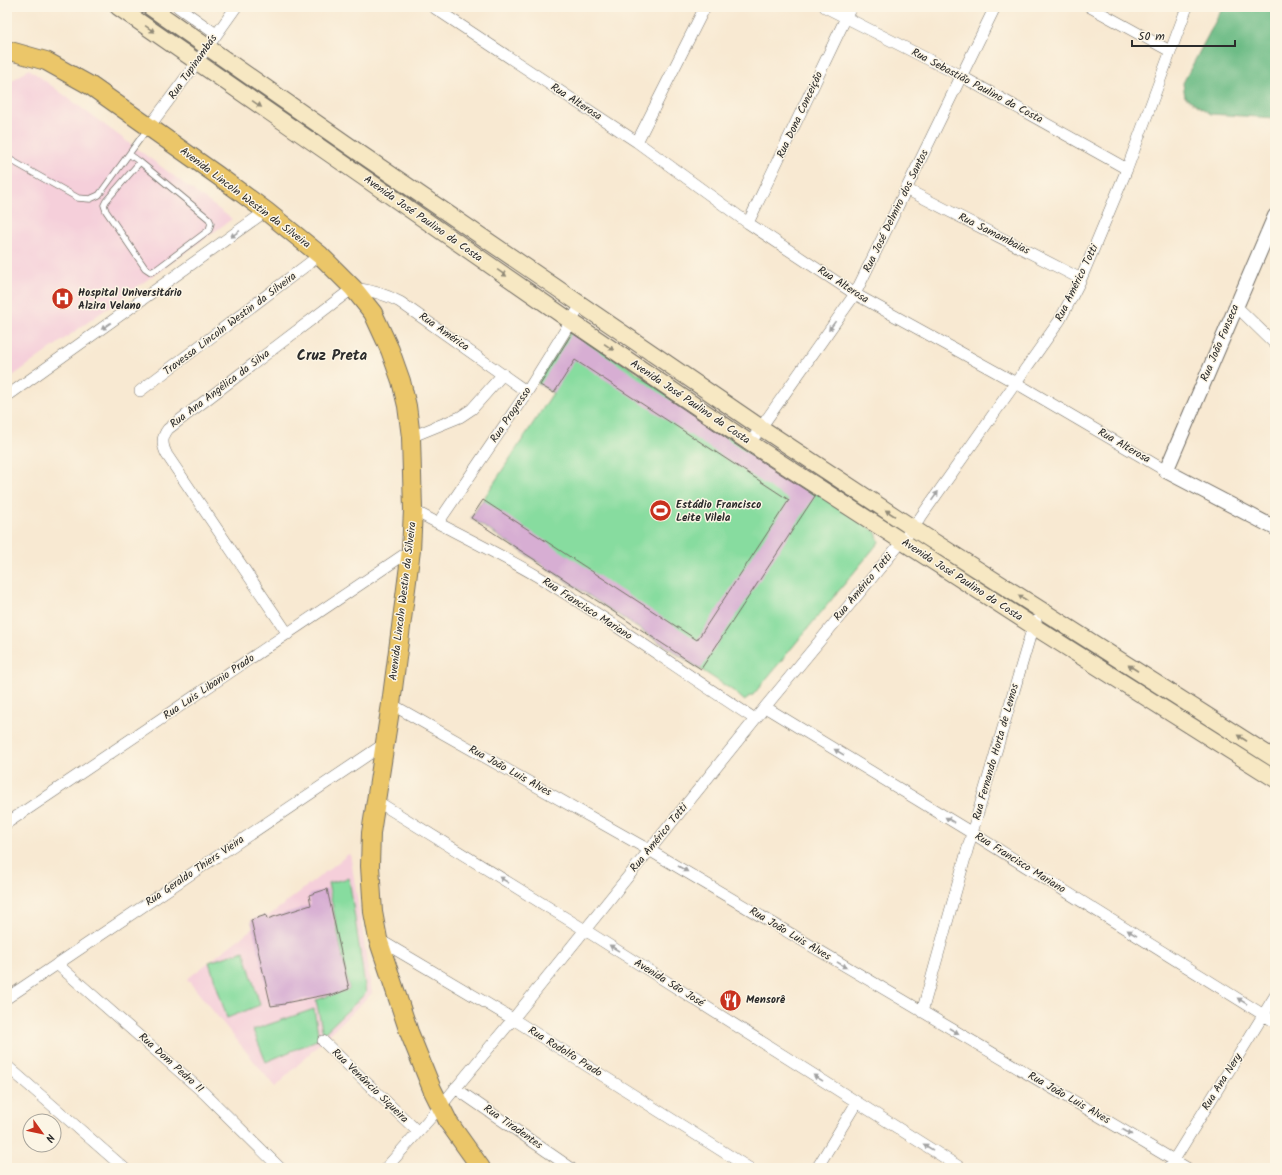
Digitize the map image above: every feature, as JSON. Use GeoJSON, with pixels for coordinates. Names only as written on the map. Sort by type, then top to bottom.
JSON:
{"type":"FeatureCollection","features":[{"type":"Feature","properties":{"kind":"main road","name":"Avenida José Paulino da Costa"},"geometry":{"type":"LineString","coordinates":[[118,7],[572,322],[750,443],[1033,626],[1270,776]]}},
{"type":"Feature","properties":{"kind":"main road","name":"Avenida José Paulino da Costa"},"geometry":{"type":"LineString","coordinates":[[150,7],[212,40],[275,95],[760,427],[913,528],[1274,759]]}},
{"type":"Feature","properties":{"kind":"main road","name":"Avenida Lincoln Westin da Silveira"},"geometry":{"type":"LineString","coordinates":[[7,50],[46,60],[91,86],[266,211],[320,255],[353,288],[373,313],[394,360],[407,406],[412,437],[413,510],[411,550],[391,704],[371,833],[370,866],[373,912],[378,939],[409,1032],[440,1106],[449,1123],[481,1168]]}},
{"type":"Feature","properties":{"kind":"main road"},"geometry":{"type":"LineString","coordinates":[[1270,776],[1274,759]]}},
{"type":"Feature","properties":{"kind":"street"},"geometry":{"type":"LineString","coordinates":[[178,7],[212,40]]}},
{"type":"Feature","properties":{"kind":"street","name":"Rua Tupinambás"},"geometry":{"type":"LineString","coordinates":[[149,127],[236,7]]}},
{"type":"Feature","properties":{"kind":"street","name":"Rua Alterosa"},"geometry":{"type":"LineString","coordinates":[[433,7],[637,142],[748,223],[855,294],[1016,383],[1166,471],[1275,528]]}},
{"type":"Feature","properties":{"kind":"street"},"geometry":{"type":"LineString","coordinates":[[637,142],[705,7]]}},
{"type":"Feature","properties":{"kind":"street","name":"Rua Sebastião Paulino da Costa"},"geometry":{"type":"LineString","coordinates":[[825,7],[961,76],[1127,169]]}},
{"type":"Feature","properties":{"kind":"street","name":"Rua Dona Conceição"},"geometry":{"type":"LineString","coordinates":[[748,223],[851,7]]}},
{"type":"Feature","properties":{"kind":"street","name":"Rua José Delmiro dos Santos"},"geometry":{"type":"LineString","coordinates":[[750,443],[855,294],[995,7]]}},
{"type":"Feature","properties":{"kind":"street"},"geometry":{"type":"LineString","coordinates":[[1090,7],[1170,51]]}},
{"type":"Feature","properties":{"kind":"street","name":"Rua Américo Totti"},"geometry":{"type":"LineString","coordinates":[[417,1131],[513,1019],[765,706],[913,528],[1060,320],[1081,279],[1127,169],[1187,7]]}},
{"type":"Feature","properties":{"kind":"street","name":"Rua Samambaias"},"geometry":{"type":"LineString","coordinates":[[906,189],[1081,279]]}},
{"type":"Feature","properties":{"kind":"street"},"geometry":{"type":"LineString","coordinates":[[7,396],[266,211]]}},
{"type":"Feature","properties":{"kind":"street","name":"Rua João Fonseca"},"geometry":{"type":"LineString","coordinates":[[1166,471],[1275,216]]}},
{"type":"Feature","properties":{"kind":"street","name":"Travessa Lincoln Westin da Silveira"},"geometry":{"type":"LineString","coordinates":[[140,392],[320,255]]}},
{"type":"Feature","properties":{"kind":"street","name":"Rua América"},"geometry":{"type":"LineString","coordinates":[[353,288],[384,294],[400,302],[527,392]]}},
{"type":"Feature","properties":{"kind":"street","name":"Rua Ana Angélica da Silva"},"geometry":{"type":"LineString","coordinates":[[288,634],[167,455],[162,441],[164,434],[177,421],[353,288]]}},
{"type":"Feature","properties":{"kind":"street","name":"Rua Progresso"},"geometry":{"type":"LineString","coordinates":[[438,523],[527,392],[572,322],[581,305]]}},
{"type":"Feature","properties":{"kind":"street"},"geometry":{"type":"LineString","coordinates":[[1236,306],[1275,344]]}},
{"type":"Feature","properties":{"kind":"street"},"geometry":{"type":"LineString","coordinates":[[412,437],[460,417],[472,409],[503,374]]}},
{"type":"Feature","properties":{"kind":"street","name":"Rua Francisco Mariano"},"geometry":{"type":"LineString","coordinates":[[413,510],[482,545],[536,575],[578,601],[695,681],[755,719]]}},
{"type":"Feature","properties":{"kind":"street","name":"Rua Luis Libanio Prado"},"geometry":{"type":"LineString","coordinates":[[7,823],[411,550]]}},
{"type":"Feature","properties":{"kind":"street","name":"Rua Fernando Horta de Lemos"},"geometry":{"type":"LineString","coordinates":[[922,1012],[972,833],[1033,626],[1042,610]]}},
{"type":"Feature","properties":{"kind":"street","name":"Rua João Luis Alves"},"geometry":{"type":"LineString","coordinates":[[391,704],[649,850],[922,1012],[1171,1164],[1187,1168]]}},
{"type":"Feature","properties":{"kind":"street","name":"Rua Francisco Mariano"},"geometry":{"type":"LineString","coordinates":[[765,706],[1275,1022]]}},
{"type":"Feature","properties":{"kind":"street","name":"Rua Geraldo Thiers Vieira"},"geometry":{"type":"LineString","coordinates":[[7,998],[384,744]]}},
{"type":"Feature","properties":{"kind":"street","name":"Avenida São José"},"geometry":{"type":"LineString","coordinates":[[376,800],[585,930],[961,1168]]}},
{"type":"Feature","properties":{"kind":"street","name":"Rua Rodolfo Prado"},"geometry":{"type":"LineString","coordinates":[[378,939],[513,1019],[749,1168]]}},
{"type":"Feature","properties":{"kind":"street","name":"Rua Dom Pedro II"},"geometry":{"type":"LineString","coordinates":[[57,964],[204,1093],[280,1168]]}},
{"type":"Feature","properties":{"kind":"street","name":"Rua Ana Nery"},"geometry":{"type":"LineString","coordinates":[[1171,1164],[1275,996]]}},
{"type":"Feature","properties":{"kind":"street","name":"Rua Venâncio Siqueira"},"geometry":{"type":"LineString","coordinates":[[323,1041],[417,1131]]}},
{"type":"Feature","properties":{"kind":"street"},"geometry":{"type":"LineString","coordinates":[[7,1066],[124,1168]]}},
{"type":"Feature","properties":{"kind":"street","name":"Rua Tiradentes"},"geometry":{"type":"LineString","coordinates":[[455,1088],[571,1168]]}},
{"type":"Feature","properties":{"kind":"street"},"geometry":{"type":"LineString","coordinates":[[817,1168],[857,1102]]}},
{"type":"Feature","properties":{"kind":"street"},"geometry":{"type":"LineString","coordinates":[[386,1168],[417,1131]]}},
{"type":"Feature","properties":{"kind":"lane"},"geometry":{"type":"LineString","coordinates":[[7,158],[78,198],[90,199],[99,195],[149,127]]}},
{"type":"Feature","properties":{"kind":"lane"},"geometry":{"type":"LineString","coordinates":[[129,154],[140,162],[209,219],[211,223],[209,230],[158,269],[151,272],[145,268],[104,206],[106,201],[140,162]]}},
{"type":"Feature","properties":{"kind":"shaded area","name":"Hospital Universitário Alzira Velano"},"geometry":{"type":"Polygon","coordinates":[[[29,69],[232,219],[7,380],[7,84],[29,69]]]}},
{"type":"Feature","properties":{"kind":"shaded area"},"geometry":{"type":"Polygon","coordinates":[[[350,853],[372,993],[275,1087],[187,979],[350,853]]]}},
{"type":"Feature","properties":{"kind":"green space"},"geometry":{"type":"Polygon","coordinates":[[[1223,7],[1275,7],[1275,118],[1211,114],[1185,97],[1183,83],[1223,7]]]}},
{"type":"Feature","properties":{"kind":"green space","name":"Estádio Francisco Leite Vilela"},"geometry":{"type":"Polygon","coordinates":[[[572,329],[876,532],[879,542],[753,695],[748,697],[745,701],[732,690],[471,518],[553,393],[537,383],[572,329]]]}},
{"type":"Feature","properties":{"kind":"green space"},"geometry":{"type":"Polygon","coordinates":[[[349,878],[366,993],[323,1034],[316,1000],[349,989],[328,883],[349,878]]]}},
{"type":"Feature","properties":{"kind":"green space"},"geometry":{"type":"Polygon","coordinates":[[[244,951],[260,1005],[227,1018],[209,962],[244,951]]]}},
{"type":"Feature","properties":{"kind":"green space"},"geometry":{"type":"Polygon","coordinates":[[[314,1009],[319,1039],[266,1062],[253,1030],[314,1009]]]}},
{"type":"Feature","properties":{"kind":"building"},"geometry":{"type":"Polygon","coordinates":[[[572,333],[745,451],[815,496],[701,669],[471,518],[483,500],[697,640],[789,500],[575,360],[554,393],[540,385],[572,333]]]}},
{"type":"Feature","properties":{"kind":"building"},"geometry":{"type":"Polygon","coordinates":[[[327,889],[349,989],[331,996],[330,994],[271,1006],[251,920],[266,915],[267,919],[311,905],[309,895],[327,889]]]}},
{"type":"Feature","properties":{"kind":"place","name":"Hospital Universitário Alzira Velano"},"geometry":{"type":"Point","coordinates":[63,299]}},
{"type":"Feature","properties":{"kind":"place","name":"Estádio Francisco Leite Vilela"},"geometry":{"type":"Point","coordinates":[661,511]}},
{"type":"Feature","properties":{"kind":"place","name":"Mensorê"},"geometry":{"type":"Point","coordinates":[730,1000]}},
{"type":"Feature","properties":{"kind":"district","name":"Cruz Preta"},"geometry":{"type":"Point","coordinates":[332,356]}}]}
